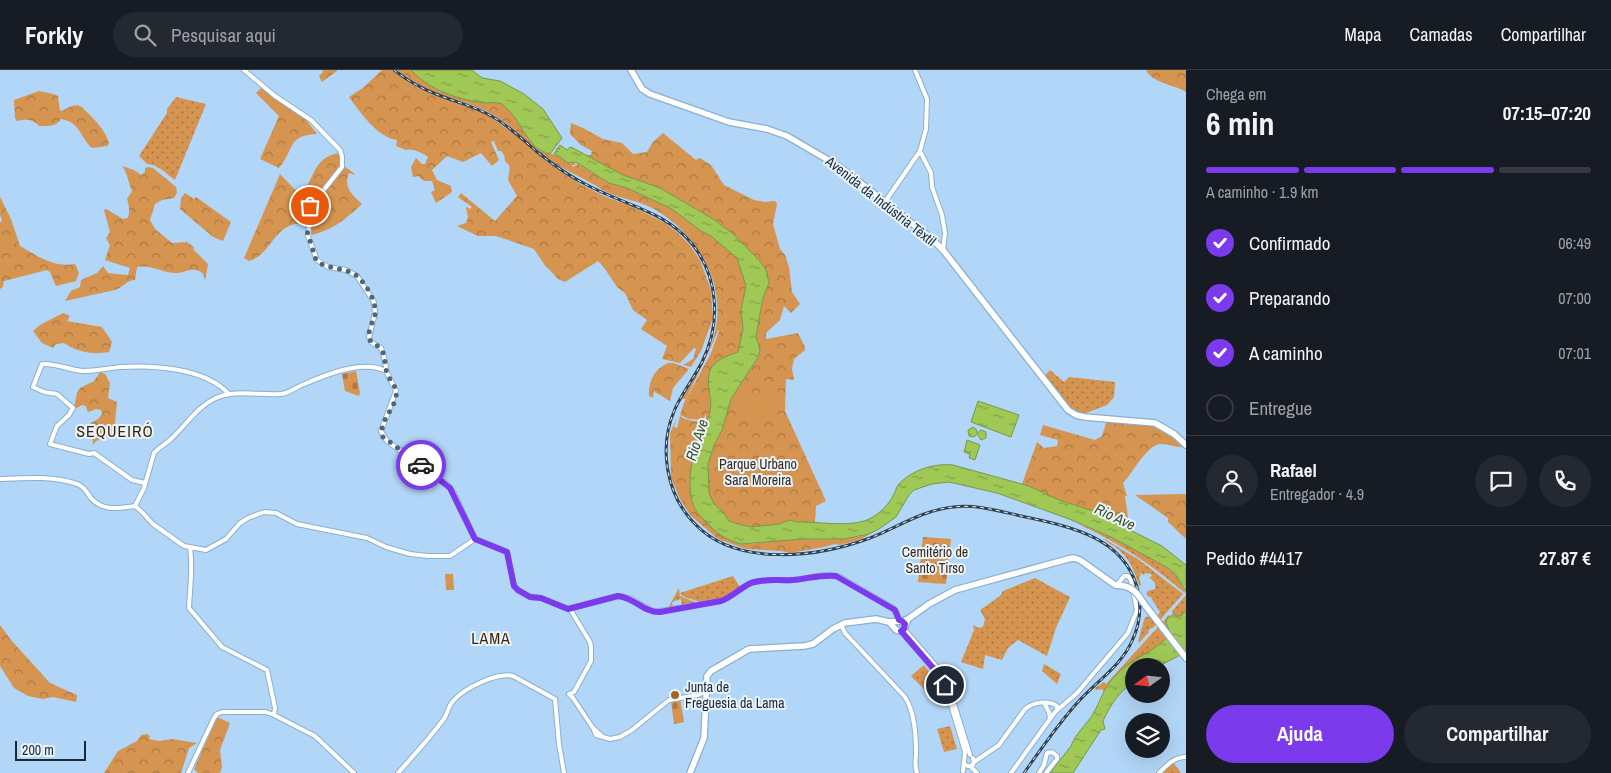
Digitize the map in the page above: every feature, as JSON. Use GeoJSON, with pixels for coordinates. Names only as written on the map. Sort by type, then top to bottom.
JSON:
{"type":"FeatureCollection","features":[{"type":"Feature","properties":{"kind":"main road","name":"Avenida da Indústria Têxtil"},"geometry":{"type":"LineString","coordinates":[[631,70],[642,89],[650,94],[732,124],[767,129],[787,136],[840,167],[885,202],[932,239],[942,250],[1068,410],[1076,415],[1085,417],[1155,423],[1174,434],[1186,445]]}},
{"type":"Feature","properties":{"kind":"main road"},"geometry":{"type":"LineString","coordinates":[[690,773],[704,738],[707,676],[711,670],[750,649],[807,646],[818,641],[841,625],[876,620],[900,624],[929,604],[955,590],[1068,559],[1080,560],[1120,584],[1129,587],[1135,592],[1185,656]]}},
{"type":"Feature","properties":{"kind":"street"},"geometry":{"type":"LineString","coordinates":[[244,70],[275,96],[311,120],[340,150],[342,168],[310,206],[308,236],[314,255],[321,265],[353,273],[362,281],[374,302],[375,313],[369,335],[370,340],[380,348],[384,357],[386,371],[396,391],[395,398],[382,426],[383,437],[447,484],[454,493],[475,539],[507,552],[513,583],[518,590],[530,597],[541,598],[570,608],[618,596],[632,599],[654,612],[660,612],[721,601],[730,598],[756,581],[793,580],[832,575],[840,577],[893,608],[900,624],[945,685],[970,761],[976,772]]}},
{"type":"Feature","properties":{"kind":"street"},"geometry":{"type":"LineString","coordinates":[[885,202],[920,151],[927,121],[927,99],[915,70]]}},
{"type":"Feature","properties":{"kind":"street"},"geometry":{"type":"LineString","coordinates":[[920,151],[931,173],[932,187],[942,215],[944,233],[942,250]]}},
{"type":"Feature","properties":{"kind":"street"},"geometry":{"type":"LineString","coordinates":[[145,483],[132,480],[94,453],[89,454],[50,444],[57,426],[69,415],[73,408],[57,394],[44,392],[33,386],[42,364],[84,371],[121,367],[152,366],[170,368],[189,372],[219,385],[229,394]]}},
{"type":"Feature","properties":{"kind":"street"},"geometry":{"type":"LineString","coordinates":[[135,506],[145,483],[152,457],[157,450],[164,446],[195,413],[213,399],[229,394],[284,393],[322,376],[369,366],[386,371]]}},
{"type":"Feature","properties":{"kind":"street"},"geometry":{"type":"LineString","coordinates":[[0,480],[37,478],[74,483],[84,488],[96,503],[103,507],[135,506],[153,524],[184,546],[206,550],[226,539],[240,523],[264,512],[276,513],[297,524],[366,538],[410,554],[450,556],[475,539]]}},
{"type":"Feature","properties":{"kind":"street"},"geometry":{"type":"LineString","coordinates":[[190,548],[192,562],[189,608],[222,646],[267,670],[275,708],[274,715]]}},
{"type":"Feature","properties":{"kind":"street"},"geometry":{"type":"LineString","coordinates":[[1011,773],[1056,711],[1077,693],[1128,633],[1137,610],[1131,580],[1128,576],[1124,576],[1120,584]]}},
{"type":"Feature","properties":{"kind":"street"},"geometry":{"type":"LineString","coordinates":[[570,608],[591,647],[591,661],[574,692],[574,698]]}},
{"type":"Feature","properties":{"kind":"street"},"geometry":{"type":"LineString","coordinates":[[841,625],[845,633],[910,704],[916,755],[914,763],[917,773]]}},
{"type":"Feature","properties":{"kind":"street"},"geometry":{"type":"LineString","coordinates":[[398,773],[447,715],[454,700],[483,681],[504,675],[513,676],[555,700],[564,773]]}},
{"type":"Feature","properties":{"kind":"street"},"geometry":{"type":"LineString","coordinates":[[574,692],[569,694],[574,698],[596,735],[610,739],[626,733],[669,700],[706,695]]}},
{"type":"Feature","properties":{"kind":"street"},"geometry":{"type":"LineString","coordinates":[[962,772],[970,761],[994,750],[1028,707],[1037,703],[1044,703],[1056,711]]}},
{"type":"Feature","properties":{"kind":"street"},"geometry":{"type":"LineString","coordinates":[[1051,707],[1062,704]]}},
{"type":"Feature","properties":{"kind":"street"},"geometry":{"type":"LineString","coordinates":[[1051,707],[1056,711]]}},
{"type":"Feature","properties":{"kind":"street"},"geometry":{"type":"LineString","coordinates":[[1049,721],[1051,707]]}},
{"type":"Feature","properties":{"kind":"street"},"geometry":{"type":"LineString","coordinates":[[188,773],[214,718],[222,712],[266,712],[274,715],[315,736],[354,773]]}},
{"type":"Feature","properties":{"kind":"street"},"geometry":{"type":"LineString","coordinates":[[593,728],[603,737]]}},
{"type":"Feature","properties":{"kind":"street"},"geometry":{"type":"LineString","coordinates":[[1039,773],[1044,765],[1047,753],[1052,752],[1057,756],[1057,759],[1046,773]]}},
{"type":"Feature","properties":{"kind":"street"},"geometry":{"type":"LineString","coordinates":[[1159,773],[1173,760],[1186,757]]}},
{"type":"Feature","properties":{"kind":"green space"},"geometry":{"type":"Polygon","coordinates":[[[322,70],[338,70],[322,82],[319,76],[323,72],[322,70]]]}},
{"type":"Feature","properties":{"kind":"green space"},"geometry":{"type":"Polygon","coordinates":[[[382,70],[391,70],[418,88],[485,113],[517,136],[548,163],[582,185],[665,223],[678,233],[689,244],[700,260],[711,290],[713,318],[701,351],[691,367],[683,365],[693,359],[696,349],[694,348],[680,363],[662,359],[667,346],[641,329],[647,320],[633,310],[625,293],[617,287],[598,261],[565,282],[558,279],[544,264],[534,249],[496,236],[478,236],[457,226],[466,223],[468,217],[466,208],[470,209],[472,207],[458,197],[461,193],[495,221],[517,196],[508,180],[510,166],[505,161],[501,151],[498,151],[494,141],[491,142],[499,160],[492,166],[481,153],[463,162],[447,156],[432,170],[437,180],[451,186],[452,192],[436,203],[431,192],[435,190],[432,181],[424,181],[418,176],[413,177],[411,167],[416,158],[422,164],[425,164],[428,157],[417,151],[406,150],[396,146],[397,140],[383,135],[376,129],[349,97],[364,87],[382,70]]]}},
{"type":"Feature","properties":{"kind":"green space"},"geometry":{"type":"Polygon","coordinates":[[[397,70],[411,70],[426,83],[463,99],[502,104],[509,109],[532,143],[539,149],[546,153],[555,154],[568,163],[575,162],[575,165],[572,165],[573,167],[578,164],[609,183],[627,188],[672,209],[701,231],[711,236],[737,258],[746,286],[741,345],[738,352],[720,359],[709,389],[711,409],[705,429],[696,447],[691,490],[741,544],[795,539],[845,539],[869,534],[862,539],[840,545],[835,544],[790,553],[746,549],[718,539],[690,515],[680,499],[671,478],[670,433],[677,418],[674,427],[677,428],[680,416],[694,421],[704,422],[706,420],[706,414],[703,420],[689,419],[680,415],[684,403],[711,353],[719,331],[686,399],[681,399],[709,350],[716,329],[715,289],[709,269],[699,251],[687,235],[654,209],[604,191],[550,161],[495,116],[425,88],[397,70]]]}},
{"type":"Feature","properties":{"kind":"green space"},"geometry":{"type":"Polygon","coordinates":[[[1146,70],[1186,70],[1186,92],[1158,81],[1146,70]]]}},
{"type":"Feature","properties":{"kind":"green space"},"geometry":{"type":"Polygon","coordinates":[[[261,88],[304,117],[317,134],[307,135],[296,140],[279,168],[260,159],[279,116],[256,93],[261,88]]]}},
{"type":"Feature","properties":{"kind":"green space"},"geometry":{"type":"Polygon","coordinates":[[[39,91],[58,96],[60,111],[73,106],[82,107],[102,129],[109,144],[92,148],[72,123],[61,119],[54,125],[49,126],[39,126],[29,120],[17,121],[15,118],[14,100],[39,91]]]}},
{"type":"Feature","properties":{"kind":"green space"},"geometry":{"type":"Polygon","coordinates":[[[176,97],[206,104],[175,180],[158,167],[147,164],[139,156],[176,97]]]}},
{"type":"Feature","properties":{"kind":"green space","name":"Parque Urbano Sara Moreira"},"geometry":{"type":"Polygon","coordinates":[[[571,123],[603,139],[622,143],[633,154],[647,152],[653,142],[663,133],[696,160],[700,158],[711,165],[724,185],[754,200],[775,201],[777,204],[773,224],[780,249],[785,255],[789,267],[792,292],[800,304],[791,313],[784,306],[780,320],[766,333],[766,339],[798,333],[805,347],[805,350],[794,359],[792,369],[794,380],[786,379],[785,411],[826,501],[816,506],[815,522],[796,522],[790,520],[779,524],[751,527],[738,524],[729,521],[724,513],[714,504],[708,493],[708,464],[714,445],[722,430],[731,399],[758,357],[756,336],[763,298],[769,283],[732,233],[713,219],[660,188],[623,175],[584,155],[591,155],[592,151],[581,145],[570,134],[571,123]]]}},
{"type":"Feature","properties":{"kind":"green space"},"geometry":{"type":"Polygon","coordinates":[[[339,153],[339,162],[356,175],[349,173],[347,178],[348,187],[362,204],[339,223],[312,235],[303,223],[285,228],[257,257],[249,261],[244,258],[280,174],[300,195],[319,164],[330,155],[339,153]]]}},
{"type":"Feature","properties":{"kind":"green space"},"geometry":{"type":"Polygon","coordinates":[[[122,166],[134,170],[141,175],[145,172],[145,168],[153,168],[176,187],[177,193],[174,198],[162,200],[155,204],[150,220],[155,229],[172,243],[187,242],[194,247],[193,249],[208,264],[205,281],[203,274],[196,270],[176,273],[142,266],[137,267],[135,280],[118,289],[65,301],[71,291],[80,287],[81,280],[97,273],[103,266],[108,273],[128,275],[130,268],[105,260],[110,245],[106,238],[110,232],[104,210],[106,209],[123,219],[129,216],[127,199],[132,191],[122,166]]]}},
{"type":"Feature","properties":{"kind":"green space"},"geometry":{"type":"Polygon","coordinates":[[[185,193],[194,199],[196,197],[231,222],[223,241],[213,237],[180,209],[181,198],[185,193]]]}},
{"type":"Feature","properties":{"kind":"green space"},"geometry":{"type":"Polygon","coordinates":[[[0,197],[11,219],[20,246],[53,263],[75,264],[79,273],[76,281],[56,286],[50,272],[47,270],[4,281],[3,287],[0,289],[0,223],[2,220],[0,215],[0,197]]]}},
{"type":"Feature","properties":{"kind":"green space"},"geometry":{"type":"Polygon","coordinates":[[[63,313],[70,316],[67,321],[102,327],[112,342],[109,352],[85,352],[74,349],[64,343],[56,344],[53,348],[42,343],[33,331],[40,325],[63,313]]]}},
{"type":"Feature","properties":{"kind":"green space"},"geometry":{"type":"Polygon","coordinates":[[[668,363],[674,363],[689,369],[673,388],[670,401],[655,392],[654,389],[653,398],[649,396],[653,376],[668,363]]]}},
{"type":"Feature","properties":{"kind":"green space"},"geometry":{"type":"Polygon","coordinates":[[[1050,370],[1064,382],[1069,377],[1115,382],[1114,397],[1107,405],[1081,415],[1070,409],[1043,377],[1050,370]]]}},
{"type":"Feature","properties":{"kind":"green space"},"geometry":{"type":"Polygon","coordinates":[[[356,371],[359,396],[345,391],[342,374],[356,371]]]}},
{"type":"Feature","properties":{"kind":"green space"},"geometry":{"type":"Polygon","coordinates":[[[100,372],[105,374],[110,383],[108,398],[117,402],[114,433],[96,441],[93,445],[91,423],[102,414],[101,410],[96,409],[89,412],[86,406],[74,407],[80,388],[94,381],[100,372]]]}},
{"type":"Feature","properties":{"kind":"green space"},"geometry":{"type":"Polygon","coordinates":[[[765,389],[778,389],[777,420],[740,419],[740,396],[765,396],[765,389]]]}},
{"type":"Feature","properties":{"kind":"green space"},"geometry":{"type":"Polygon","coordinates":[[[1108,421],[1151,424],[1169,432],[1185,447],[1164,444],[1156,445],[1145,454],[1123,483],[1127,496],[1125,496],[1130,530],[1112,517],[1059,500],[1022,484],[1037,442],[1044,448],[1057,446],[1058,440],[1040,435],[1043,425],[1095,440],[1102,436],[1108,421]]]}},
{"type":"Feature","properties":{"kind":"green space"},"geometry":{"type":"Polygon","coordinates":[[[1186,494],[1186,539],[1168,522],[1168,518],[1135,495],[1186,494]]]}},
{"type":"Feature","properties":{"kind":"green space"},"geometry":{"type":"Polygon","coordinates":[[[1058,515],[1113,538],[1158,561],[1176,575],[1186,594],[1156,570],[1125,549],[1093,531],[1058,515]]]}},
{"type":"Feature","properties":{"kind":"green space","name":"Cemitério de Santo Tirso"},"geometry":{"type":"Polygon","coordinates":[[[923,537],[951,539],[946,584],[918,582],[923,537]]]}},
{"type":"Feature","properties":{"kind":"green space"},"geometry":{"type":"Polygon","coordinates":[[[1103,538],[1141,561],[1183,594],[1138,644],[1145,617],[1157,616],[1160,612],[1152,597],[1146,594],[1148,591],[1155,589],[1155,583],[1149,577],[1152,576],[1151,574],[1145,573],[1146,577],[1140,572],[1141,585],[1139,586],[1126,557],[1103,538]]]}},
{"type":"Feature","properties":{"kind":"green space"},"geometry":{"type":"Polygon","coordinates":[[[445,574],[453,574],[454,590],[446,590],[445,574]]]}},
{"type":"Feature","properties":{"kind":"green space"},"geometry":{"type":"Polygon","coordinates":[[[733,576],[740,587],[732,594],[717,600],[701,604],[682,596],[680,593],[733,576]]]}},
{"type":"Feature","properties":{"kind":"green space"},"geometry":{"type":"Polygon","coordinates":[[[1035,578],[1070,597],[1056,628],[1047,656],[1018,640],[1008,648],[1002,660],[985,655],[983,669],[961,662],[974,630],[973,625],[979,628],[983,627],[985,619],[980,610],[1000,596],[1003,591],[1035,578]]]}},
{"type":"Feature","properties":{"kind":"green space"},"geometry":{"type":"Polygon","coordinates":[[[679,588],[680,596],[695,602],[694,604],[682,607],[681,599],[672,602],[673,608],[667,610],[679,588]]]}},
{"type":"Feature","properties":{"kind":"green space"},"geometry":{"type":"Polygon","coordinates":[[[1186,595],[1186,610],[1181,617],[1176,616],[1166,622],[1170,633],[1167,638],[1139,658],[1130,658],[1169,615],[1171,616],[1172,611],[1186,595]]]}},
{"type":"Feature","properties":{"kind":"green space"},"geometry":{"type":"Polygon","coordinates":[[[0,625],[50,683],[77,695],[76,702],[53,697],[43,699],[28,696],[14,688],[0,666],[0,625]]]}},
{"type":"Feature","properties":{"kind":"green space"},"geometry":{"type":"Polygon","coordinates":[[[1125,663],[1125,667],[1110,682],[1104,692],[1102,689],[1096,690],[1095,688],[1104,682],[1106,684],[1125,663]]]}},
{"type":"Feature","properties":{"kind":"green space"},"geometry":{"type":"Polygon","coordinates":[[[1044,664],[1061,674],[1057,684],[1042,671],[1044,664]]]}},
{"type":"Feature","properties":{"kind":"green space"},"geometry":{"type":"Polygon","coordinates":[[[924,665],[938,684],[925,690],[911,676],[924,665]]]}},
{"type":"Feature","properties":{"kind":"green space"},"geometry":{"type":"Polygon","coordinates":[[[680,699],[684,722],[674,724],[671,701],[680,699]]]}},
{"type":"Feature","properties":{"kind":"green space"},"geometry":{"type":"Polygon","coordinates":[[[217,717],[230,723],[220,750],[222,767],[220,773],[198,773],[194,769],[217,717]]]}},
{"type":"Feature","properties":{"kind":"green space"},"geometry":{"type":"Polygon","coordinates":[[[950,726],[957,749],[944,752],[937,729],[950,726]]]}},
{"type":"Feature","properties":{"kind":"green space"},"geometry":{"type":"Polygon","coordinates":[[[147,734],[150,736],[149,739],[159,741],[172,739],[197,743],[189,748],[181,773],[104,773],[118,751],[137,741],[141,735],[147,734]]]}},
{"type":"Feature","properties":{"kind":"green space"},"geometry":{"type":"Polygon","coordinates":[[[1173,762],[1181,773],[1161,773],[1173,762]]]}},
{"type":"Feature","properties":{"kind":"water"},"geometry":{"type":"Polygon","coordinates":[[[411,70],[472,70],[482,78],[500,81],[524,94],[543,109],[562,138],[550,154],[542,151],[535,146],[515,118],[501,104],[475,102],[455,97],[426,83],[411,70]]]}},
{"type":"Feature","properties":{"kind":"water"},"geometry":{"type":"Polygon","coordinates":[[[560,145],[567,150],[570,147],[573,148],[623,175],[660,188],[713,219],[732,233],[759,260],[766,270],[769,283],[763,298],[756,336],[760,350],[758,357],[731,399],[722,430],[714,445],[708,464],[709,493],[714,504],[724,513],[729,521],[751,527],[779,524],[790,520],[836,524],[865,521],[885,507],[898,485],[910,475],[931,466],[953,465],[1029,486],[1059,500],[1112,517],[1130,530],[1162,546],[1186,565],[1186,592],[1176,575],[1168,568],[1113,538],[1072,520],[997,493],[949,482],[932,484],[914,490],[896,517],[869,534],[844,539],[802,539],[741,544],[718,533],[701,517],[694,507],[690,477],[694,454],[711,407],[708,380],[710,370],[718,361],[738,352],[743,329],[741,310],[746,286],[737,258],[711,236],[701,231],[672,209],[627,188],[609,183],[575,162],[568,163],[554,153],[558,152],[556,150],[560,145]]]}},
{"type":"Feature","properties":{"kind":"water"},"geometry":{"type":"Polygon","coordinates":[[[978,401],[1019,415],[1011,437],[971,422],[978,401]]]}},
{"type":"Feature","properties":{"kind":"water"},"geometry":{"type":"Polygon","coordinates":[[[973,427],[977,433],[981,430],[986,432],[986,438],[981,440],[977,434],[974,437],[969,436],[968,430],[973,427]]]}},
{"type":"Feature","properties":{"kind":"water"},"geometry":{"type":"Polygon","coordinates":[[[967,440],[980,445],[975,460],[969,458],[970,454],[964,452],[967,440]]]}},
{"type":"Feature","properties":{"kind":"water"},"geometry":{"type":"Polygon","coordinates":[[[1186,610],[1186,652],[1170,660],[1170,658],[1138,658],[1167,638],[1170,633],[1166,622],[1167,619],[1174,614],[1181,616],[1186,610]]]}},
{"type":"Feature","properties":{"kind":"water"},"geometry":{"type":"Polygon","coordinates":[[[1125,667],[1125,689],[1112,704],[1103,721],[1105,729],[1101,730],[1073,773],[1050,773],[1093,714],[1105,690],[1125,667]]]}},
{"type":"Feature","properties":{"kind":"railway"},"geometry":{"type":"LineString","coordinates":[[394,70],[425,89],[493,117],[567,174],[601,192],[657,216],[682,233],[702,258],[712,287],[714,302],[712,332],[702,362],[675,409],[670,424],[666,454],[671,485],[677,499],[695,524],[712,538],[733,547],[755,553],[803,554],[850,545],[931,512],[953,507],[970,506],[996,510],[1074,529],[1106,544],[1119,555],[1130,569],[1139,594],[1137,628],[1132,641],[1115,666],[1078,702],[1064,719],[1024,773]]}},
{"type":"Feature","properties":{"kind":"way so far"},"geometry":{"type":"LineString","coordinates":[[310,206],[307,231],[316,260],[321,265],[346,270],[358,276],[374,302],[375,313],[369,337],[371,342],[380,348],[387,373],[396,391],[395,398],[382,426],[383,437],[421,465]]}},
{"type":"Feature","properties":{"kind":"place","name":"Junta de Freguesia da Lama"},"geometry":{"type":"Point","coordinates":[675,695]}},
{"type":"Feature","properties":{"kind":"district","name":"SEQUEIRÓ"},"geometry":{"type":"Point","coordinates":[115,431]}},
{"type":"Feature","properties":{"kind":"district","name":"LAMA"},"geometry":{"type":"Point","coordinates":[491,638]}},
{"type":"Feature","properties":{"kind":"route"},"geometry":{"type":"LineString","coordinates":[[421,465],[447,484],[454,493],[475,539],[507,552],[514,586],[530,597],[541,598],[568,609],[618,596],[625,596],[654,612],[660,612],[721,601],[730,598],[742,588],[756,581],[836,576],[893,608],[899,620],[905,624],[904,629],[901,631],[940,676],[945,685]]}},
{"type":"Feature","properties":{"kind":"water label","name":"Rio Ave"},"geometry":{"type":"Point","coordinates":[697,440]}},
{"type":"Feature","properties":{"kind":"water label","name":"Rio Ave"},"geometry":{"type":"Point","coordinates":[1115,517]}}]}
